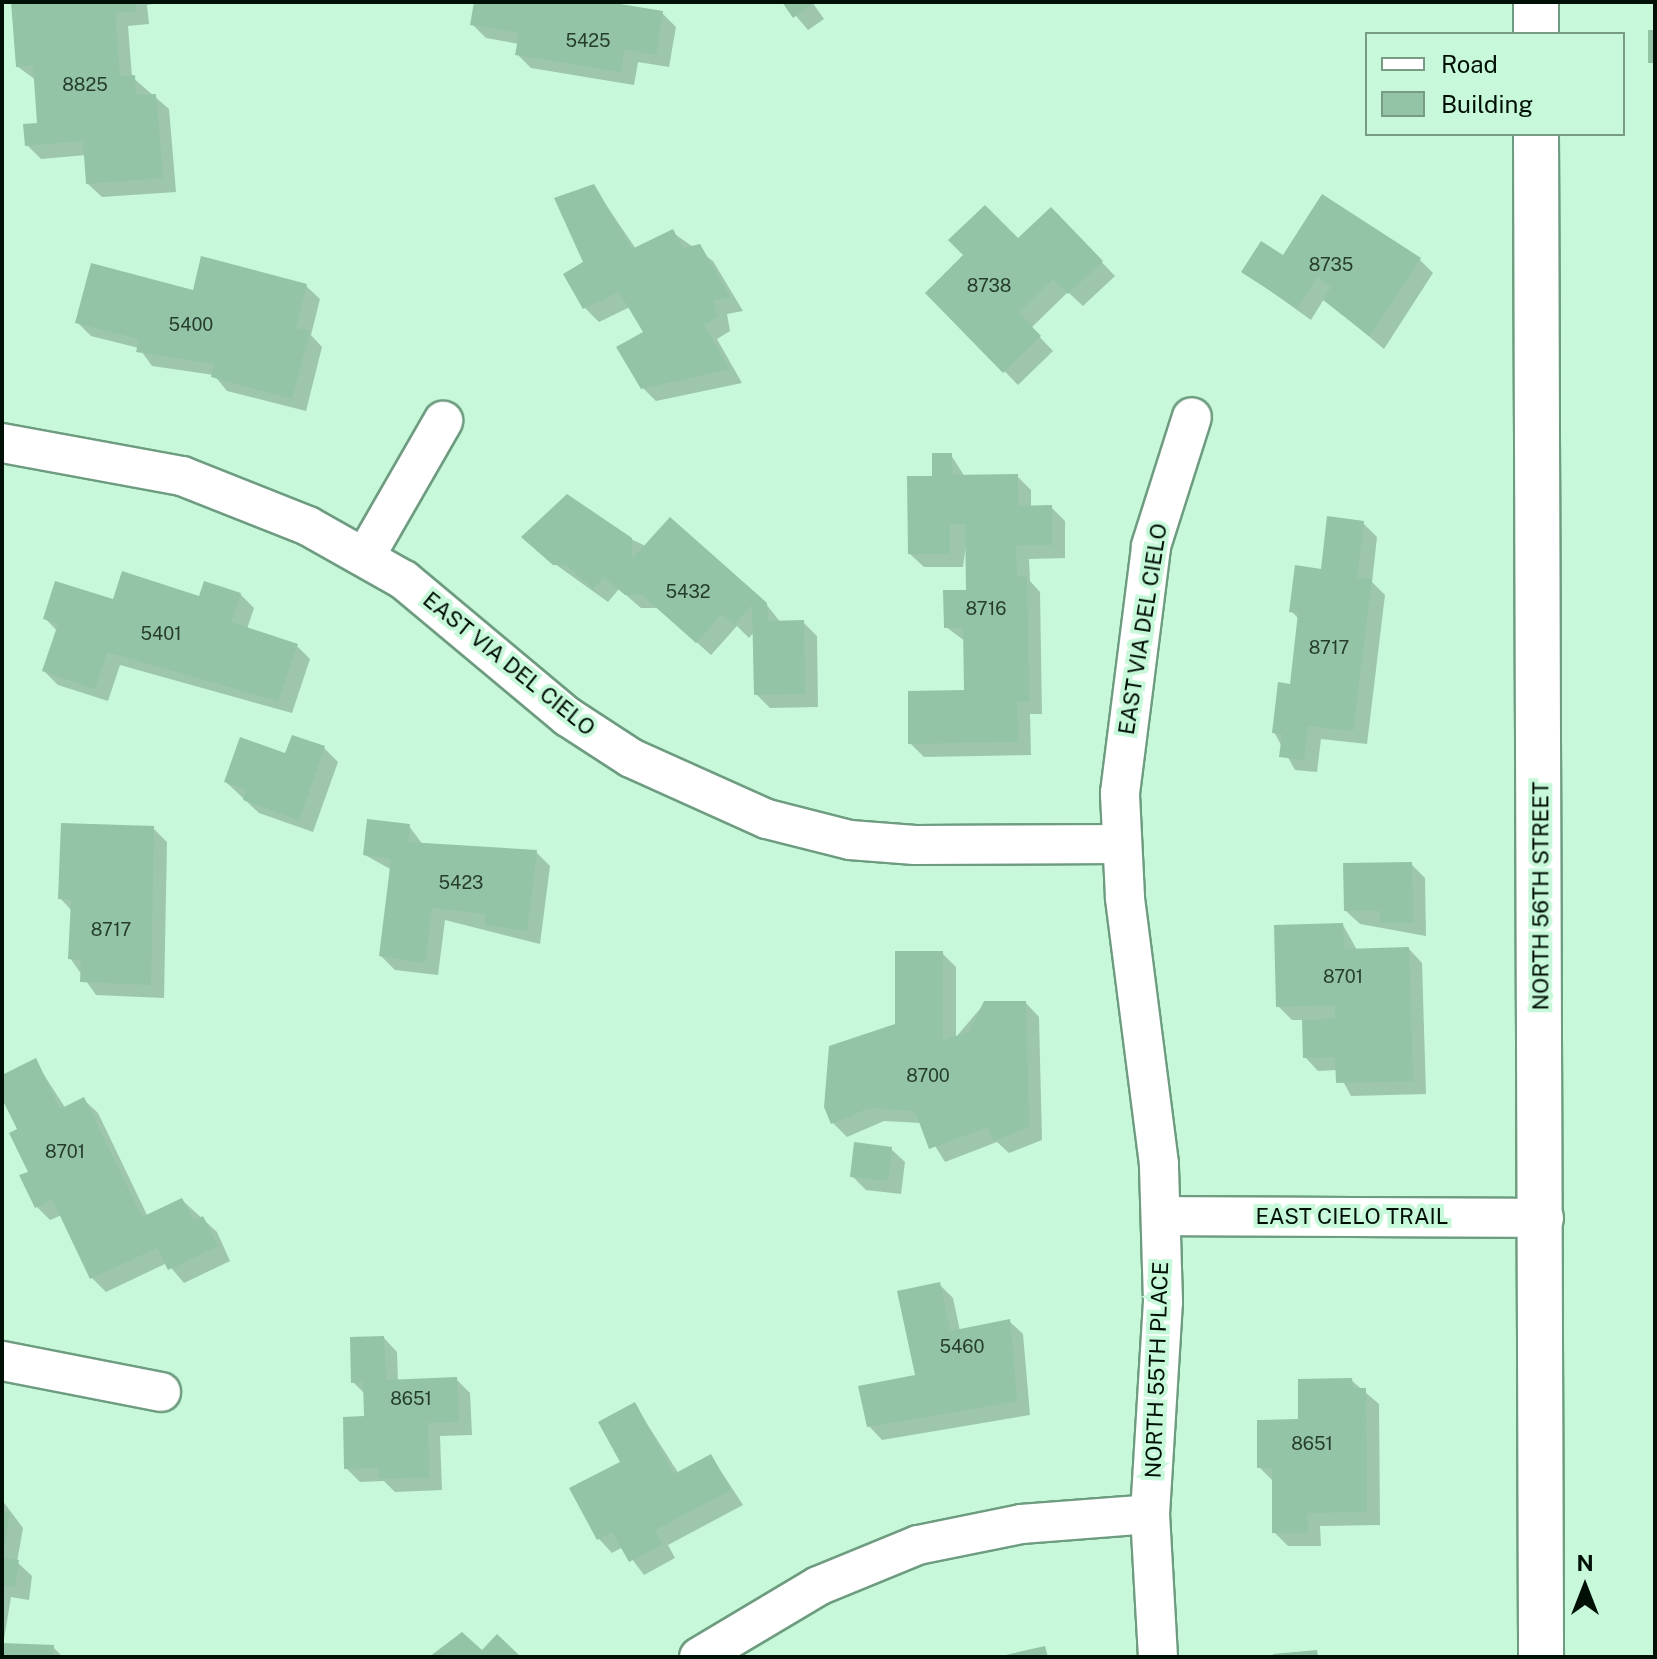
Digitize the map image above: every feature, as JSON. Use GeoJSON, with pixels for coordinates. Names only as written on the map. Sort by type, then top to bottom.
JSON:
{"type":"FeatureCollection","features":[{"type":"Feature","properties":{"kind":"street"},"geometry":{"type":"LineString","coordinates":[[1536,2],[1536,32]]}},
{"type":"Feature","properties":{"kind":"street","name":"NORTH 56TH STREET"},"geometry":{"type":"LineString","coordinates":[[1536,136],[1544,1218],[1541,1657]]}},
{"type":"Feature","properties":{"kind":"street","name":"EAST VIA DEL CIELO"},"geometry":{"type":"LineString","coordinates":[[2,443],[182,476],[366,555],[568,717],[697,794],[850,840],[1121,844],[1125,721],[1151,546],[1192,417]]}},
{"type":"Feature","properties":{"kind":"street"},"geometry":{"type":"LineString","coordinates":[[366,555],[443,421]]}},
{"type":"Feature","properties":{"kind":"street","name":"NORTH 55TH PLACE"},"geometry":{"type":"LineString","coordinates":[[1121,844],[1161,1216],[1163,1302],[1150,1514],[1158,1657]]}},
{"type":"Feature","properties":{"kind":"street","name":"EAST CIELO TRAIL"},"geometry":{"type":"LineString","coordinates":[[1161,1216],[1544,1218]]}},
{"type":"Feature","properties":{"kind":"street"},"geometry":{"type":"LineString","coordinates":[[2,1361],[161,1392]]}},
{"type":"Feature","properties":{"kind":"street"},"geometry":{"type":"LineString","coordinates":[[699,1657],[818,1586],[918,1545],[1021,1524],[1150,1514]]}},
{"type":"Feature","properties":{"kind":"building"},"geometry":{"type":"Polygon","coordinates":[[[11,2],[135,2],[136,11],[115,13],[120,76],[135,75],[136,95],[156,94],[163,178],[86,184],[83,141],[25,146],[23,124],[37,123],[33,66],[16,67],[11,2]]]}},
{"type":"Feature","properties":{"kind":"building"},"geometry":{"type":"Polygon","coordinates":[[[474,2],[608,2],[663,11],[656,55],[624,49],[621,72],[515,55],[519,33],[470,25],[474,2]]]}},
{"type":"Feature","properties":{"kind":"building"},"geometry":{"type":"Polygon","coordinates":[[[782,2],[810,2],[812,4],[793,18],[782,2]]]}},
{"type":"Feature","properties":{"kind":"building"},"geometry":{"type":"Polygon","coordinates":[[[1648,30],[1655,30],[1655,63],[1648,63],[1648,30]]]}},
{"type":"Feature","properties":{"kind":"building"},"geometry":{"type":"Polygon","coordinates":[[[594,184],[632,249],[673,229],[683,248],[700,244],[731,298],[714,300],[717,317],[704,325],[730,369],[641,389],[616,347],[643,332],[619,292],[583,309],[563,274],[583,262],[554,198],[594,184]]]}},
{"type":"Feature","properties":{"kind":"building"},"geometry":{"type":"Polygon","coordinates":[[[1322,194],[1421,258],[1369,336],[1323,300],[1331,287],[1317,277],[1297,308],[1241,272],[1261,241],[1283,255],[1322,194]]]}},
{"type":"Feature","properties":{"kind":"building"},"geometry":{"type":"Polygon","coordinates":[[[985,205],[1018,238],[1051,207],[1103,261],[1068,294],[1053,279],[1019,313],[1041,336],[1003,373],[925,293],[963,255],[948,240],[985,205]]]}},
{"type":"Feature","properties":{"kind":"building"},"geometry":{"type":"Polygon","coordinates":[[[201,256],[307,284],[296,328],[310,331],[292,399],[211,377],[214,364],[136,352],[139,339],[75,323],[91,263],[193,290],[201,256]]]}},
{"type":"Feature","properties":{"kind":"building"},"geometry":{"type":"Polygon","coordinates":[[[932,453],[952,453],[952,475],[1018,474],[1018,506],[1052,505],[1052,545],[1016,545],[1017,577],[1027,576],[1029,701],[1017,701],[1018,742],[908,744],[908,691],[964,690],[963,628],[944,628],[943,590],[966,590],[965,524],[950,524],[950,554],[908,554],[907,476],[932,476],[932,453]]]}},
{"type":"Feature","properties":{"kind":"building"},"geometry":{"type":"Polygon","coordinates":[[[567,494],[632,538],[632,559],[670,517],[767,603],[768,621],[804,620],[805,694],[754,695],[752,605],[734,625],[722,614],[696,643],[642,595],[625,595],[604,577],[593,589],[566,565],[553,565],[521,537],[567,494]]]}},
{"type":"Feature","properties":{"kind":"building"},"geometry":{"type":"Polygon","coordinates":[[[1327,516],[1364,521],[1357,578],[1372,579],[1353,731],[1308,726],[1304,760],[1279,757],[1282,734],[1272,733],[1278,682],[1290,684],[1298,613],[1289,612],[1295,565],[1321,569],[1327,516]]]}},
{"type":"Feature","properties":{"kind":"building"},"geometry":{"type":"Polygon","coordinates":[[[122,571],[199,596],[204,581],[241,593],[231,622],[298,644],[278,701],[107,652],[95,689],[42,671],[58,624],[43,619],[55,581],[113,599],[122,571]]]}},
{"type":"Feature","properties":{"kind":"building"},"geometry":{"type":"Polygon","coordinates":[[[292,735],[325,746],[299,820],[243,800],[246,790],[224,782],[240,737],[285,753],[292,735]]]}},
{"type":"Feature","properties":{"kind":"building"},"geometry":{"type":"Polygon","coordinates":[[[367,819],[410,824],[408,842],[537,850],[527,931],[485,925],[486,914],[432,908],[425,963],[379,956],[391,859],[363,855],[367,819]]]}},
{"type":"Feature","properties":{"kind":"building"},"geometry":{"type":"Polygon","coordinates":[[[61,823],[154,826],[151,985],[80,982],[81,960],[68,959],[71,900],[58,899],[61,823]]]}},
{"type":"Feature","properties":{"kind":"building"},"geometry":{"type":"Polygon","coordinates":[[[1412,862],[1413,923],[1380,923],[1380,911],[1344,911],[1343,863],[1412,862]]]}},
{"type":"Feature","properties":{"kind":"building"},"geometry":{"type":"Polygon","coordinates":[[[1343,923],[1344,949],[1409,947],[1413,1081],[1336,1083],[1335,1057],[1303,1058],[1302,1020],[1335,1019],[1335,1005],[1276,1007],[1274,925],[1343,923]]]}},
{"type":"Feature","properties":{"kind":"building"},"geometry":{"type":"Polygon","coordinates":[[[895,951],[943,951],[943,1040],[969,1032],[984,1001],[1026,1001],[1029,1127],[993,1141],[988,1127],[929,1149],[915,1111],[869,1108],[831,1124],[824,1107],[829,1046],[895,1024],[895,951]]]}},
{"type":"Feature","properties":{"kind":"building"},"geometry":{"type":"Polygon","coordinates":[[[36,1058],[60,1109],[84,1097],[142,1217],[182,1198],[194,1221],[203,1216],[218,1246],[168,1270],[157,1248],[90,1279],[52,1199],[35,1208],[19,1175],[28,1172],[9,1133],[17,1129],[2,1099],[2,1075],[36,1058]]]}},
{"type":"Feature","properties":{"kind":"building"},"geometry":{"type":"Polygon","coordinates":[[[854,1142],[892,1147],[888,1181],[850,1177],[854,1142]]]}},
{"type":"Feature","properties":{"kind":"building"},"geometry":{"type":"Polygon","coordinates":[[[940,1282],[950,1331],[1010,1319],[1017,1401],[867,1427],[858,1386],[915,1375],[897,1291],[940,1282]]]}},
{"type":"Feature","properties":{"kind":"building"},"geometry":{"type":"Polygon","coordinates":[[[384,1336],[386,1380],[457,1377],[459,1422],[428,1423],[429,1477],[379,1479],[379,1468],[344,1469],[343,1417],[364,1416],[363,1382],[351,1383],[350,1337],[384,1336]]]}},
{"type":"Feature","properties":{"kind":"building"},"geometry":{"type":"Polygon","coordinates":[[[1352,1378],[1353,1388],[1366,1388],[1367,1512],[1307,1513],[1308,1533],[1272,1533],[1272,1468],[1257,1468],[1257,1420],[1298,1419],[1298,1379],[1352,1378]]]}},
{"type":"Feature","properties":{"kind":"building"},"geometry":{"type":"Polygon","coordinates":[[[635,1402],[674,1474],[711,1454],[731,1490],[655,1530],[663,1544],[629,1562],[612,1532],[597,1540],[569,1488],[620,1462],[598,1422],[635,1402]]]}},
{"type":"Feature","properties":{"kind":"building"},"geometry":{"type":"Polygon","coordinates":[[[2,1511],[10,1512],[4,1549],[2,1549],[2,1511]]]}},
{"type":"Feature","properties":{"kind":"building"},"geometry":{"type":"Polygon","coordinates":[[[2,1558],[19,1560],[15,1587],[2,1585],[2,1558]]]}},
{"type":"Feature","properties":{"kind":"building"},"geometry":{"type":"Polygon","coordinates":[[[462,1632],[482,1650],[497,1634],[521,1657],[429,1657],[462,1632]]]}},
{"type":"Feature","properties":{"kind":"building"},"geometry":{"type":"Polygon","coordinates":[[[2,1643],[54,1645],[53,1657],[2,1657],[2,1643]]]}},
{"type":"Feature","properties":{"kind":"building"},"geometry":{"type":"Polygon","coordinates":[[[1045,1646],[1048,1657],[1001,1657],[1001,1656],[1045,1646]]]}},
{"type":"Feature","properties":{"kind":"building"},"geometry":{"type":"Polygon","coordinates":[[[1317,1650],[1318,1657],[1273,1657],[1273,1654],[1317,1650]]]}}]}
